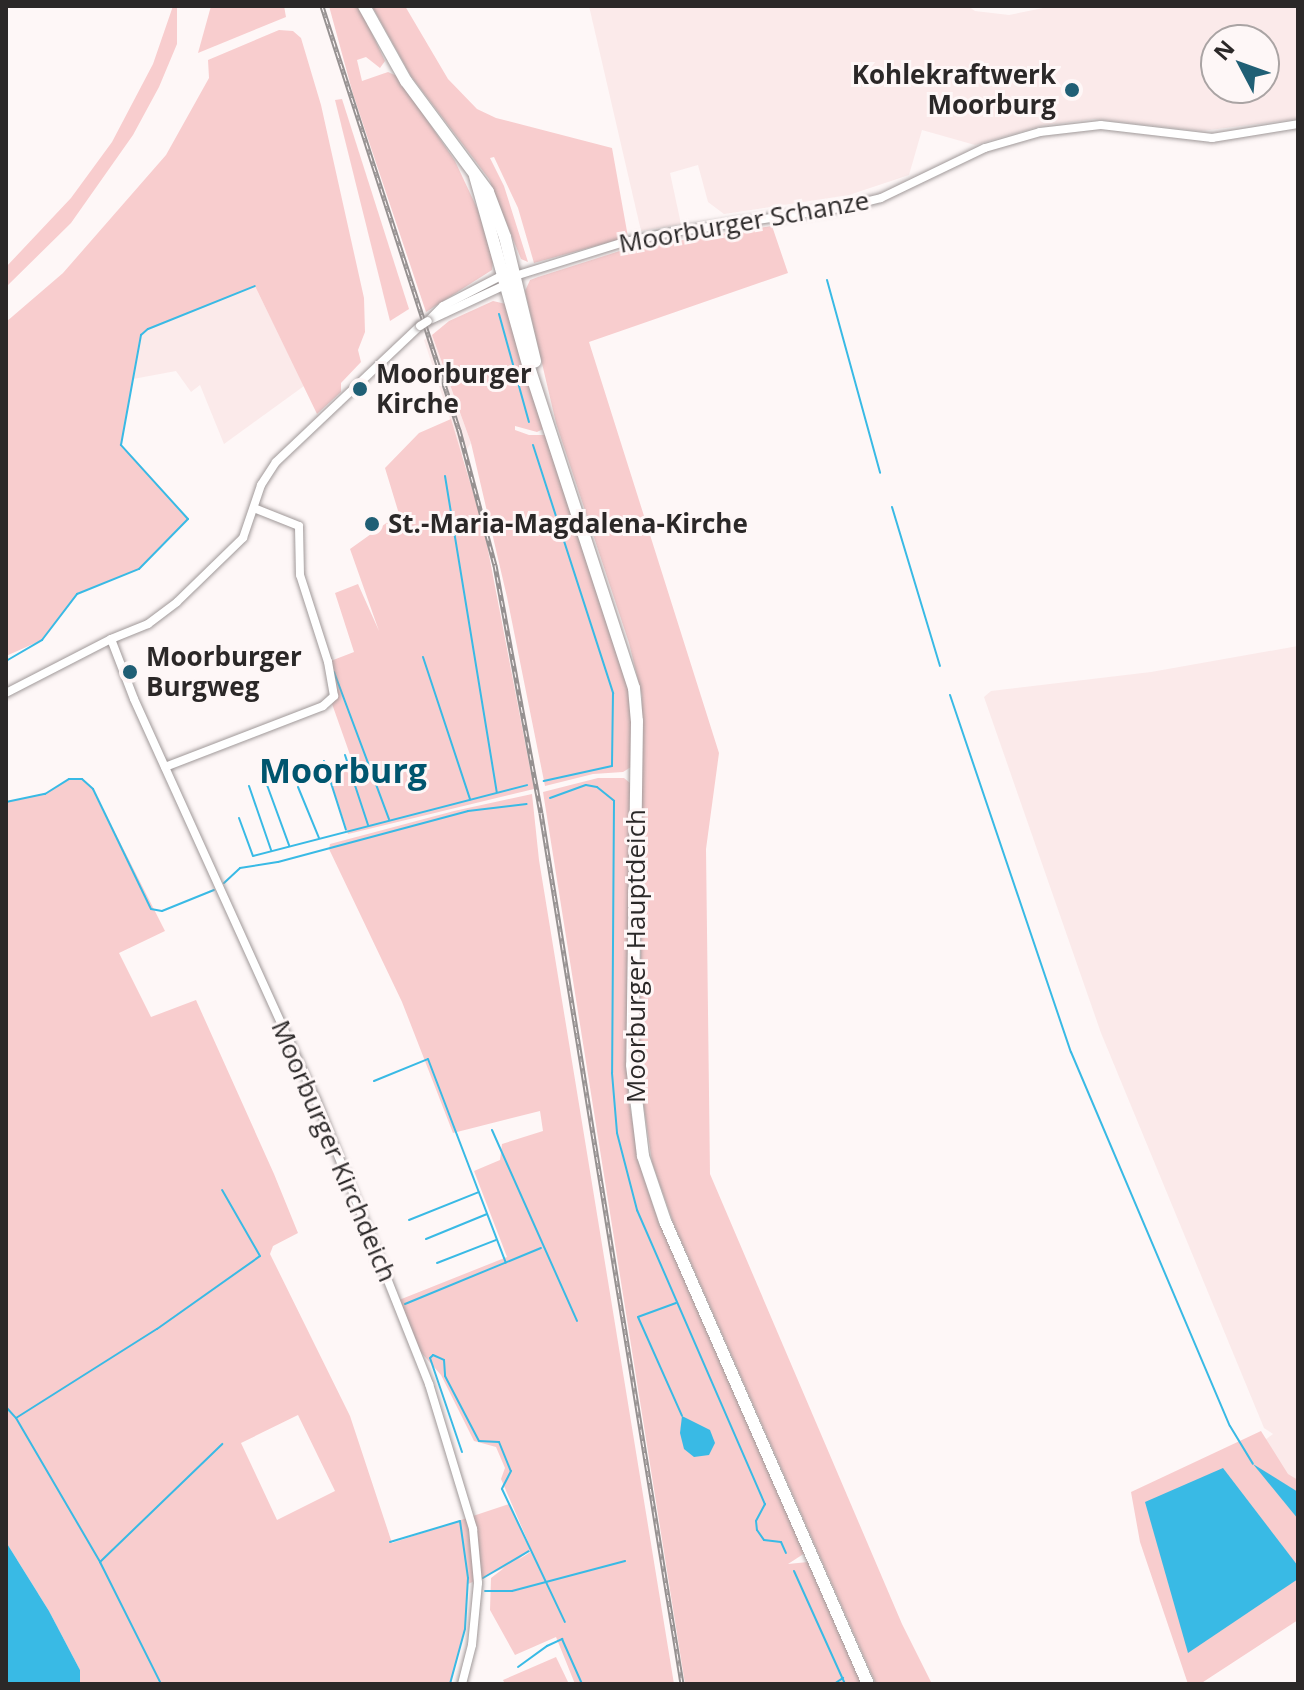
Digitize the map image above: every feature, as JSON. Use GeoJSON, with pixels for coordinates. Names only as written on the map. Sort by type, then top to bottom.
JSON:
{"type":"FeatureCollection","features":[{"type":"Feature","properties":{"kind":"main road","name":"Moorburger Hauptdeich"},"geometry":{"type":"LineString","coordinates":[[364,6],[406,81],[496,209],[508,278],[538,388],[634,688],[637,721],[632,1065],[643,1156],[665,1221],[868,1684]]}},
{"type":"Feature","properties":{"kind":"street","name":"Moorburger Schanze"},"geometry":{"type":"LineString","coordinates":[[6,693],[111,639],[148,624],[237,546],[261,485],[276,462],[424,324],[508,278],[621,243],[667,233],[840,208],[881,198],[985,148],[1040,132],[1101,125],[1212,138],[1298,124]]}},
{"type":"Feature","properties":{"kind":"street"},"geometry":{"type":"LineString","coordinates":[[165,767],[331,701],[334,691],[328,662],[300,575],[299,526],[254,508]]}},
{"type":"Feature","properties":{"kind":"street","name":"Moorburger Kirchdeich"},"geometry":{"type":"LineString","coordinates":[[111,639],[165,767],[316,1100],[439,1415],[473,1529],[478,1583],[473,1644],[462,1684]]}},
{"type":"Feature","properties":{"kind":"shaded area"},"geometry":{"type":"Polygon","coordinates":[[[173,6],[177,6],[177,44],[159,87],[133,135],[71,223],[6,287],[6,267],[71,198],[112,142],[153,64],[173,6]]]}},
{"type":"Feature","properties":{"kind":"shaded area"},"geometry":{"type":"Polygon","coordinates":[[[211,6],[284,6],[286,17],[198,53],[211,6]]]}},
{"type":"Feature","properties":{"kind":"shaded area"},"geometry":{"type":"Polygon","coordinates":[[[329,6],[359,6],[385,61],[380,68],[366,57],[357,60],[362,81],[388,72],[397,76],[455,161],[478,210],[493,262],[492,270],[426,312],[353,94],[329,6]]]}},
{"type":"Feature","properties":{"kind":"shaded area"},"geometry":{"type":"Polygon","coordinates":[[[372,6],[405,6],[448,79],[477,109],[496,118],[612,148],[628,237],[534,263],[518,208],[494,157],[490,158],[504,186],[528,262],[521,259],[489,179],[411,76],[372,6]]]}},
{"type":"Feature","properties":{"kind":"shaded area","name":"Kohlekraftwerk Moorburg"},"geometry":{"type":"Polygon","coordinates":[[[589,6],[968,6],[975,11],[1009,15],[1053,6],[1298,6],[1298,119],[1201,131],[1094,119],[1041,126],[975,145],[922,130],[909,175],[849,195],[724,214],[708,202],[698,165],[670,173],[681,224],[641,231],[589,6]]]}},
{"type":"Feature","properties":{"kind":"shaded area"},"geometry":{"type":"Polygon","coordinates":[[[279,30],[293,31],[301,38],[321,105],[364,298],[365,332],[358,350],[361,362],[341,383],[341,392],[317,414],[255,286],[148,329],[141,335],[121,445],[188,519],[139,569],[77,594],[42,640],[6,656],[6,322],[63,273],[166,155],[209,78],[208,60],[279,30]]]}},
{"type":"Feature","properties":{"kind":"shaded area"},"geometry":{"type":"Polygon","coordinates":[[[342,99],[409,309],[390,321],[335,100],[342,99]]]}},
{"type":"Feature","properties":{"kind":"shaded area"},"geometry":{"type":"Polygon","coordinates":[[[772,226],[788,273],[589,342],[719,753],[706,849],[710,1174],[902,1624],[932,1684],[876,1684],[673,1222],[652,1162],[639,1073],[641,937],[647,912],[641,911],[642,696],[629,643],[556,423],[525,291],[530,280],[626,249],[772,226]]]}},
{"type":"Feature","properties":{"kind":"shaded area"},"geometry":{"type":"Polygon","coordinates":[[[255,286],[304,386],[224,444],[200,385],[191,392],[176,371],[133,379],[141,335],[148,329],[255,286]]]}},
{"type":"Feature","properties":{"kind":"shaded area"},"geometry":{"type":"Polygon","coordinates":[[[493,301],[506,304],[545,428],[537,432],[515,426],[515,430],[529,435],[548,435],[626,671],[632,708],[631,767],[623,772],[593,774],[545,786],[507,597],[471,443],[432,335],[449,321],[493,301]]]}},
{"type":"Feature","properties":{"kind":"shaded area"},"geometry":{"type":"Polygon","coordinates":[[[432,335],[471,443],[462,456],[424,340],[432,335]]]}},
{"type":"Feature","properties":{"kind":"shaded area"},"geometry":{"type":"Polygon","coordinates":[[[451,419],[484,529],[534,789],[348,834],[329,775],[354,766],[331,701],[328,662],[354,652],[335,593],[358,584],[379,631],[350,549],[399,514],[385,468],[419,433],[451,419]]]}},
{"type":"Feature","properties":{"kind":"shaded area"},"geometry":{"type":"Polygon","coordinates":[[[1298,646],[1298,1483],[1247,1453],[1273,1434],[1264,1428],[1101,1033],[984,697],[991,691],[1151,672],[1298,646]]]}},
{"type":"Feature","properties":{"kind":"shaded area"},"geometry":{"type":"Polygon","coordinates":[[[598,778],[624,778],[630,783],[628,1097],[642,1172],[654,1208],[805,1553],[788,1564],[808,1562],[863,1684],[685,1684],[543,792],[598,778]]]}},
{"type":"Feature","properties":{"kind":"shaded area"},"geometry":{"type":"Polygon","coordinates":[[[69,779],[82,779],[93,789],[165,931],[119,953],[151,1017],[196,1000],[298,1233],[273,1246],[270,1254],[350,1416],[392,1543],[509,1504],[530,1550],[518,1560],[532,1551],[501,1479],[505,1468],[496,1447],[474,1441],[441,1375],[419,1350],[399,1300],[507,1257],[474,1171],[500,1160],[502,1144],[543,1131],[540,1111],[453,1133],[402,1002],[329,849],[330,844],[532,794],[539,860],[674,1684],[575,1684],[556,1637],[515,1655],[490,1610],[491,1578],[504,1568],[468,1584],[465,1629],[450,1684],[80,1684],[80,1670],[49,1611],[6,1542],[6,802],[45,794],[69,779]],[[298,1415],[241,1443],[277,1520],[335,1491],[298,1415]]]}},
{"type":"Feature","properties":{"kind":"shaded area"},"geometry":{"type":"Polygon","coordinates":[[[1261,1431],[1288,1474],[1298,1480],[1298,1620],[1200,1684],[1188,1684],[1140,1542],[1131,1492],[1261,1431]]]}},
{"type":"Feature","properties":{"kind":"shaded area"},"geometry":{"type":"Polygon","coordinates":[[[556,1657],[569,1684],[505,1684],[503,1680],[556,1657]]]}},
{"type":"Feature","properties":{"kind":"water"},"geometry":{"type":"Polygon","coordinates":[[[682,1416],[710,1430],[715,1443],[709,1455],[694,1457],[684,1449],[680,1433],[682,1416]]]}},
{"type":"Feature","properties":{"kind":"water"},"geometry":{"type":"Polygon","coordinates":[[[1253,1464],[1298,1492],[1298,1519],[1253,1464]]]}},
{"type":"Feature","properties":{"kind":"water"},"geometry":{"type":"Polygon","coordinates":[[[1223,1468],[1298,1566],[1298,1579],[1188,1653],[1145,1502],[1223,1468]]]}},
{"type":"Feature","properties":{"kind":"water"},"geometry":{"type":"Polygon","coordinates":[[[6,1542],[49,1611],[80,1670],[80,1684],[6,1684],[6,1542]]]}},
{"type":"Feature","properties":{"kind":"waterway"},"geometry":{"type":"LineString","coordinates":[[827,280],[880,473]]}},
{"type":"Feature","properties":{"kind":"waterway"},"geometry":{"type":"LineString","coordinates":[[6,661],[42,640],[77,594],[139,569],[188,519],[121,445],[141,335],[148,329],[255,286]]}},
{"type":"Feature","properties":{"kind":"waterway"},"geometry":{"type":"LineString","coordinates":[[499,314],[529,422]]}},
{"type":"Feature","properties":{"kind":"waterway"},"geometry":{"type":"LineString","coordinates":[[533,445],[613,693],[612,766],[544,781]]}},
{"type":"Feature","properties":{"kind":"waterway"},"geometry":{"type":"LineString","coordinates":[[445,476],[497,792]]}},
{"type":"Feature","properties":{"kind":"waterway"},"geometry":{"type":"LineString","coordinates":[[892,507],[940,666]]}},
{"type":"Feature","properties":{"kind":"waterway"},"geometry":{"type":"LineString","coordinates":[[423,657],[470,799]]}},
{"type":"Feature","properties":{"kind":"waterway"},"geometry":{"type":"LineString","coordinates":[[334,672],[389,819]]}},
{"type":"Feature","properties":{"kind":"waterway"},"geometry":{"type":"LineString","coordinates":[[950,695],[1071,1052],[1230,1426],[1253,1464]]}},
{"type":"Feature","properties":{"kind":"waterway"},"geometry":{"type":"LineString","coordinates":[[345,755],[368,825]]}},
{"type":"Feature","properties":{"kind":"waterway"},"geometry":{"type":"LineString","coordinates":[[324,761],[346,830]]}},
{"type":"Feature","properties":{"kind":"waterway"},"geometry":{"type":"LineString","coordinates":[[263,774],[289,845]]}},
{"type":"Feature","properties":{"kind":"waterway"},"geometry":{"type":"LineString","coordinates":[[6,802],[45,794],[69,779],[82,779],[93,789],[151,909],[162,911],[214,890]]}},
{"type":"Feature","properties":{"kind":"waterway"},"geometry":{"type":"LineString","coordinates":[[239,818],[253,856],[527,785]]}},
{"type":"Feature","properties":{"kind":"waterway"},"geometry":{"type":"LineString","coordinates":[[550,798],[586,785],[597,787],[614,801],[612,1073],[617,1133],[637,1210],[765,1504],[756,1521],[757,1530],[764,1540],[781,1542],[786,1553]]}},
{"type":"Feature","properties":{"kind":"waterway"},"geometry":{"type":"LineString","coordinates":[[249,786],[271,850]]}},
{"type":"Feature","properties":{"kind":"waterway"},"geometry":{"type":"LineString","coordinates":[[298,787],[319,838]]}},
{"type":"Feature","properties":{"kind":"waterway"},"geometry":{"type":"LineString","coordinates":[[224,883],[240,868],[278,862],[468,811],[527,804]]}},
{"type":"Feature","properties":{"kind":"waterway"},"geometry":{"type":"LineString","coordinates":[[374,1081],[428,1059],[506,1263]]}},
{"type":"Feature","properties":{"kind":"waterway"},"geometry":{"type":"LineString","coordinates":[[492,1130],[577,1321]]}},
{"type":"Feature","properties":{"kind":"waterway"},"geometry":{"type":"LineString","coordinates":[[16,1418],[157,1329],[260,1256],[222,1190]]}},
{"type":"Feature","properties":{"kind":"waterway"},"geometry":{"type":"LineString","coordinates":[[409,1220],[479,1192]]}},
{"type":"Feature","properties":{"kind":"waterway"},"geometry":{"type":"LineString","coordinates":[[426,1239],[487,1214]]}},
{"type":"Feature","properties":{"kind":"waterway"},"geometry":{"type":"LineString","coordinates":[[437,1263],[496,1240]]}},
{"type":"Feature","properties":{"kind":"waterway"},"geometry":{"type":"LineString","coordinates":[[405,1304],[541,1248]]}},
{"type":"Feature","properties":{"kind":"waterway"},"geometry":{"type":"LineString","coordinates":[[676,1303],[638,1317],[682,1416]]}},
{"type":"Feature","properties":{"kind":"waterway"},"geometry":{"type":"LineString","coordinates":[[462,1452],[430,1358],[433,1355],[444,1360],[445,1376],[479,1441],[499,1442],[511,1471],[502,1489],[565,1622]]}},
{"type":"Feature","properties":{"kind":"waterway"},"geometry":{"type":"LineString","coordinates":[[6,1407],[16,1418],[100,1562],[161,1684]]}},
{"type":"Feature","properties":{"kind":"waterway"},"geometry":{"type":"LineString","coordinates":[[100,1562],[222,1444]]}},
{"type":"Feature","properties":{"kind":"waterway"},"geometry":{"type":"LineString","coordinates":[[390,1542],[460,1521],[468,1578],[465,1629],[450,1684]]}},
{"type":"Feature","properties":{"kind":"waterway"},"geometry":{"type":"LineString","coordinates":[[483,1578],[529,1551]]}},
{"type":"Feature","properties":{"kind":"waterway"},"geometry":{"type":"LineString","coordinates":[[485,1591],[512,1591],[625,1561]]}},
{"type":"Feature","properties":{"kind":"waterway"},"geometry":{"type":"LineString","coordinates":[[794,1571],[845,1684]]}},
{"type":"Feature","properties":{"kind":"waterway"},"geometry":{"type":"LineString","coordinates":[[518,1667],[562,1639],[582,1684]]}},
{"type":"Feature","properties":{"kind":"waterway"},"geometry":{"type":"LineString","coordinates":[[834,1684],[843,1678]]}},
{"type":"Feature","properties":{"kind":"railway"},"geometry":{"type":"LineString","coordinates":[[322,6],[459,430],[495,565],[541,813],[682,1684]]}},
{"type":"Feature","properties":{"kind":"place","name":"Kohlekraftwerk Moorburg"},"geometry":{"type":"Point","coordinates":[1072,90]}},
{"type":"Feature","properties":{"kind":"place","name":"Moorburger Kirche"},"geometry":{"type":"Point","coordinates":[360,389]}},
{"type":"Feature","properties":{"kind":"place","name":"St.-Maria-Magdalena-Kirche"},"geometry":{"type":"Point","coordinates":[372,524]}},
{"type":"Feature","properties":{"kind":"place","name":"Moorburger Burgweg"},"geometry":{"type":"Point","coordinates":[130,672]}},
{"type":"Feature","properties":{"kind":"district","name":"Moorburg"},"geometry":{"type":"Point","coordinates":[343,771]}}]}
